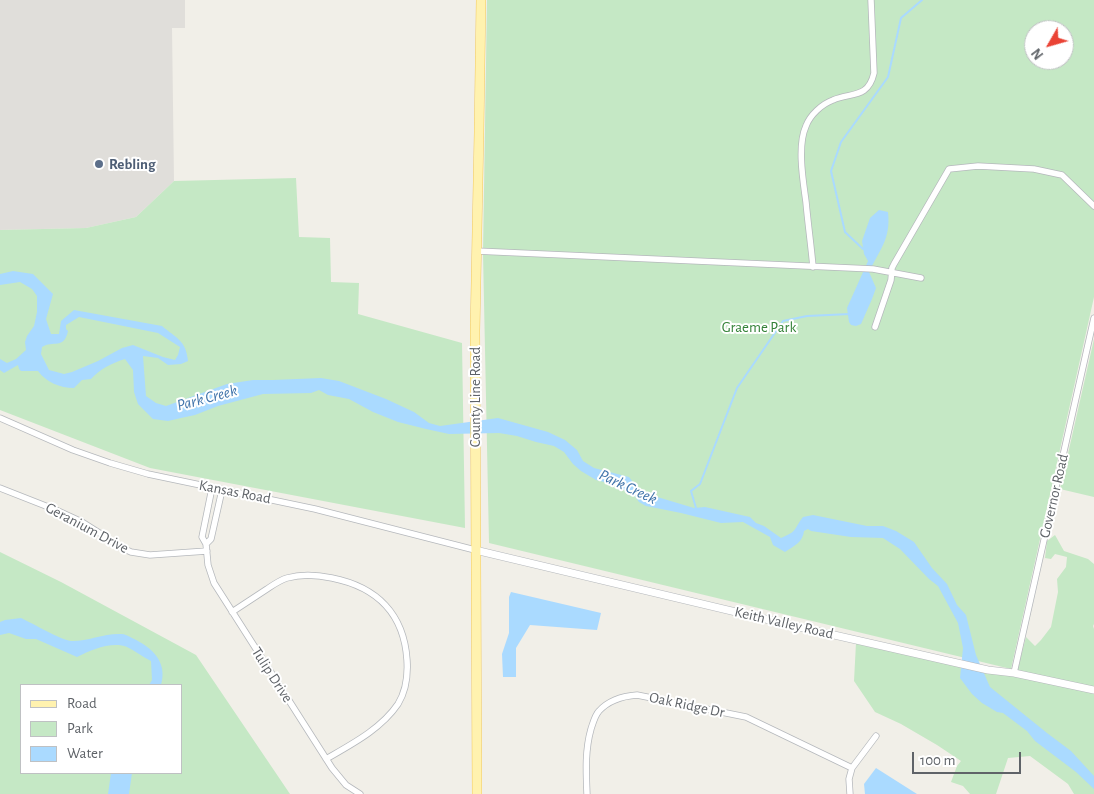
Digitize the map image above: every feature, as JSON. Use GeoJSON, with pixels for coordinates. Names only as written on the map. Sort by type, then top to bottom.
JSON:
{"type":"FeatureCollection","features":[{"type":"Feature","properties":{"kind":"main road","name":"County Line Road"},"geometry":{"type":"LineString","coordinates":[[477,794],[475,419],[481,0]]}},
{"type":"Feature","properties":{"kind":"street"},"geometry":{"type":"LineString","coordinates":[[813,267],[802,165],[802,142],[806,126],[813,114],[832,100],[860,93],[867,88],[873,79],[872,0]]}},
{"type":"Feature","properties":{"kind":"street"},"geometry":{"type":"LineString","coordinates":[[874,327],[887,293],[892,268],[949,169],[978,166],[1034,169],[1062,175],[1094,206]]}},
{"type":"Feature","properties":{"kind":"street"},"geometry":{"type":"LineString","coordinates":[[476,251],[873,269],[921,278]]}},
{"type":"Feature","properties":{"kind":"street","name":"Governor Road"},"geometry":{"type":"LineString","coordinates":[[1014,673],[1094,318]]}},
{"type":"Feature","properties":{"kind":"street","name":"Kansas Road"},"geometry":{"type":"LineString","coordinates":[[0,418],[73,450],[148,474],[315,509],[475,550]]}},
{"type":"Feature","properties":{"kind":"street","name":"Geranium Drive"},"geometry":{"type":"LineString","coordinates":[[0,488],[76,519],[118,546],[131,552],[150,555],[206,551]]}},
{"type":"Feature","properties":{"kind":"street","name":"Tulip Drive"},"geometry":{"type":"LineString","coordinates":[[212,488],[202,537],[206,544],[208,565],[214,583],[332,768],[346,784],[360,794]]}},
{"type":"Feature","properties":{"kind":"street","name":"Tulip Drive"},"geometry":{"type":"LineString","coordinates":[[206,544],[211,539],[222,490]]}},
{"type":"Feature","properties":{"kind":"street","name":"Keith Valley Road"},"geometry":{"type":"LineString","coordinates":[[475,550],[988,670],[1014,673],[1094,690]]}},
{"type":"Feature","properties":{"kind":"street"},"geometry":{"type":"LineString","coordinates":[[232,612],[285,578],[321,576],[351,583],[363,588],[386,605],[396,618],[407,649],[407,675],[402,695],[395,707],[381,723],[363,737],[326,759]]}},
{"type":"Feature","properties":{"kind":"street","name":"Oak Ridge Dr"},"geometry":{"type":"LineString","coordinates":[[587,794],[586,756],[588,739],[598,711],[612,701],[637,694],[746,717],[852,768]]}},
{"type":"Feature","properties":{"kind":"street"},"geometry":{"type":"LineString","coordinates":[[850,794],[849,779],[852,768],[876,736]]}},
{"type":"Feature","properties":{"kind":"shaded area"},"geometry":{"type":"Polygon","coordinates":[[[0,0],[185,0],[185,28],[172,28],[174,181],[136,217],[86,228],[0,230],[0,0]]]}},
{"type":"Feature","properties":{"kind":"green space","name":"Graeme Park"},"geometry":{"type":"Polygon","coordinates":[[[487,0],[1094,0],[1094,297],[1011,669],[489,543],[483,253],[487,0]]]}},
{"type":"Feature","properties":{"kind":"green space"},"geometry":{"type":"Polygon","coordinates":[[[296,178],[299,237],[330,238],[331,282],[359,283],[358,314],[462,343],[465,528],[150,468],[0,410],[0,230],[86,228],[136,217],[174,181],[296,178]]]}},
{"type":"Feature","properties":{"kind":"green space"},"geometry":{"type":"Polygon","coordinates":[[[1094,339],[1094,497],[1060,489],[1094,339]]]}},
{"type":"Feature","properties":{"kind":"green space"},"geometry":{"type":"Polygon","coordinates":[[[1055,535],[1064,551],[1088,559],[1094,564],[1094,687],[1017,671],[1026,637],[1035,646],[1051,627],[1058,592],[1057,579],[1066,567],[1067,557],[1055,554],[1051,559],[1045,558],[1047,541],[1055,535]]]}},
{"type":"Feature","properties":{"kind":"green space"},"geometry":{"type":"Polygon","coordinates":[[[0,552],[61,582],[196,655],[290,794],[0,794],[0,552]]]}},
{"type":"Feature","properties":{"kind":"green space"},"geometry":{"type":"Polygon","coordinates":[[[856,643],[1094,691],[1094,794],[1074,794],[1068,784],[1030,756],[1008,758],[996,794],[970,794],[963,786],[951,782],[961,761],[901,724],[875,712],[854,681],[856,643]]]}},
{"type":"Feature","properties":{"kind":"water"},"geometry":{"type":"Polygon","coordinates":[[[879,210],[888,212],[888,230],[884,243],[869,272],[876,288],[861,324],[851,325],[847,308],[868,261],[864,254],[862,241],[870,218],[879,210]]]}},
{"type":"Feature","properties":{"kind":"water","name":"Park Creek"},"geometry":{"type":"Polygon","coordinates":[[[13,271],[33,274],[53,294],[46,319],[51,334],[59,334],[61,321],[74,310],[162,326],[176,337],[185,348],[188,361],[181,364],[168,365],[158,358],[143,356],[146,396],[156,403],[166,406],[227,384],[253,380],[321,378],[339,381],[386,399],[414,412],[429,423],[440,426],[498,418],[548,432],[565,440],[577,450],[583,461],[594,468],[629,477],[644,493],[694,508],[705,507],[750,517],[756,523],[764,526],[781,538],[793,532],[803,517],[813,515],[867,526],[883,526],[896,531],[914,542],[932,568],[947,584],[957,605],[966,615],[976,655],[990,687],[1071,751],[1094,776],[1094,789],[1076,772],[1035,741],[1027,731],[1003,713],[997,712],[982,703],[972,694],[960,678],[963,648],[958,623],[938,586],[900,549],[883,538],[851,537],[808,529],[804,531],[798,543],[785,552],[773,545],[770,537],[743,522],[721,523],[646,506],[639,502],[632,492],[616,485],[596,480],[581,471],[564,452],[554,446],[499,433],[449,434],[426,429],[398,422],[373,412],[349,399],[328,395],[319,390],[311,393],[263,394],[218,406],[195,415],[168,421],[153,419],[138,404],[134,392],[133,370],[125,359],[106,367],[91,379],[82,380],[74,388],[54,384],[38,371],[21,371],[18,365],[4,373],[0,370],[0,359],[7,363],[16,359],[26,350],[25,342],[34,326],[37,312],[37,296],[32,289],[20,282],[0,285],[0,274],[13,271]],[[79,317],[66,325],[68,331],[64,341],[42,347],[41,354],[49,370],[64,374],[133,345],[175,360],[180,347],[158,333],[79,317]]]}},
{"type":"Feature","properties":{"kind":"water"},"geometry":{"type":"Polygon","coordinates":[[[511,592],[601,613],[597,630],[530,625],[516,648],[516,677],[503,677],[502,654],[509,633],[509,597],[511,592]]]}},
{"type":"Feature","properties":{"kind":"water"},"geometry":{"type":"Polygon","coordinates":[[[21,618],[71,641],[115,634],[128,636],[146,646],[157,656],[162,669],[161,684],[150,684],[152,680],[151,661],[127,647],[121,645],[108,646],[95,649],[77,657],[36,639],[26,639],[9,633],[0,635],[0,622],[21,618]]]}},
{"type":"Feature","properties":{"kind":"water"},"geometry":{"type":"Polygon","coordinates":[[[876,768],[917,794],[865,794],[864,784],[876,768]]]}},
{"type":"Feature","properties":{"kind":"water"},"geometry":{"type":"Polygon","coordinates":[[[111,774],[132,774],[129,794],[108,794],[111,774]]]}},
{"type":"Feature","properties":{"kind":"waterway"},"geometry":{"type":"LineString","coordinates":[[863,249],[845,232],[831,171],[841,142],[888,77],[901,18],[922,0]]}},
{"type":"Feature","properties":{"kind":"waterway"},"geometry":{"type":"LineString","coordinates":[[696,508],[691,491],[700,484],[737,388],[783,321],[807,316],[850,314]]}},
{"type":"Feature","properties":{"kind":"place","name":"Rebling"},"geometry":{"type":"Point","coordinates":[99,164]}}]}
